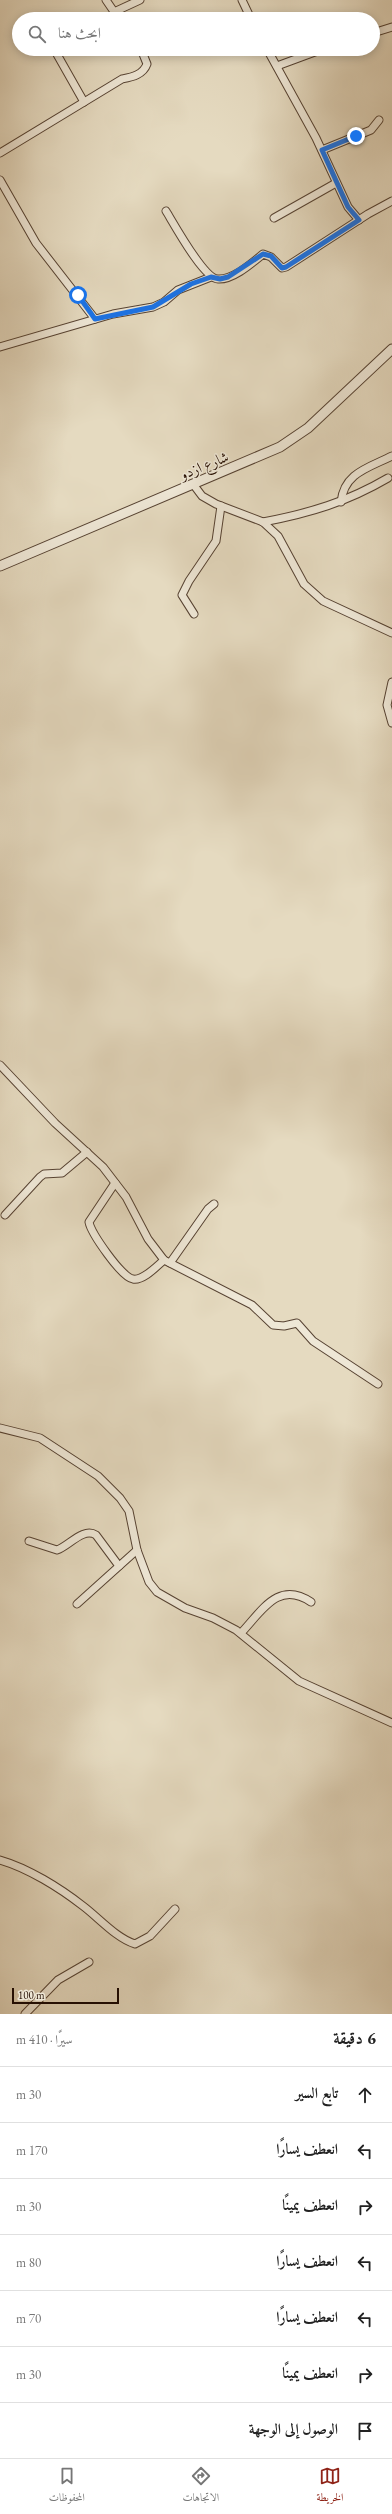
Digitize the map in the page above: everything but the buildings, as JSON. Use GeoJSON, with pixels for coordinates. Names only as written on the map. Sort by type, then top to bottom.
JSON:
{"type":"FeatureCollection","features":[{"type":"Feature","properties":{"kind":"street"},"geometry":{"type":"LineString","coordinates":[[106,0],[114,12],[140,0]]}},
{"type":"Feature","properties":{"kind":"street"},"geometry":{"type":"LineString","coordinates":[[242,0],[248,12]]}},
{"type":"Feature","properties":{"kind":"street"},"geometry":{"type":"LineString","coordinates":[[380,31],[392,27]]}},
{"type":"Feature","properties":{"kind":"street"},"geometry":{"type":"LineString","coordinates":[[58,56],[84,102]]}},
{"type":"Feature","properties":{"kind":"street"},"geometry":{"type":"LineString","coordinates":[[0,153],[122,79],[138,75],[145,69],[145,56]]}},
{"type":"Feature","properties":{"kind":"street"},"geometry":{"type":"LineString","coordinates":[[271,56],[322,150],[348,207],[359,220]]}},
{"type":"Feature","properties":{"kind":"street"},"geometry":{"type":"LineString","coordinates":[[277,66],[304,56]]}},
{"type":"Feature","properties":{"kind":"street"},"geometry":{"type":"LineString","coordinates":[[322,150],[371,130],[378,120]]}},
{"type":"Feature","properties":{"kind":"street"},"geometry":{"type":"LineString","coordinates":[[0,180],[36,243],[95,319]]}},
{"type":"Feature","properties":{"kind":"street"},"geometry":{"type":"LineString","coordinates":[[274,218],[336,183]]}},
{"type":"Feature","properties":{"kind":"street"},"geometry":{"type":"LineString","coordinates":[[0,347],[95,319],[153,307],[164,302],[178,290],[211,277],[220,279],[228,277],[263,254],[271,256],[282,268],[286,267],[359,220],[392,201]]}},
{"type":"Feature","properties":{"kind":"street"},"geometry":{"type":"LineString","coordinates":[[166,212],[211,277]]}},
{"type":"Feature","properties":{"kind":"street","name":"شارع ازدو"},"geometry":{"type":"LineString","coordinates":[[0,566],[262,455],[302,432],[392,349]]}},
{"type":"Feature","properties":{"kind":"street"},"geometry":{"type":"LineString","coordinates":[[340,502],[342,488],[357,473],[392,456]]}},
{"type":"Feature","properties":{"kind":"street"},"geometry":{"type":"LineString","coordinates":[[263,522],[312,512],[340,502],[388,478]]}},
{"type":"Feature","properties":{"kind":"street"},"geometry":{"type":"LineString","coordinates":[[194,484],[202,496],[221,506],[263,522],[278,536],[304,584],[323,601],[392,633]]}},
{"type":"Feature","properties":{"kind":"street"},"geometry":{"type":"LineString","coordinates":[[194,614],[182,595],[189,581],[216,541],[221,506]]}},
{"type":"Feature","properties":{"kind":"street"},"geometry":{"type":"LineString","coordinates":[[392,682],[387,705],[392,723]]}},
{"type":"Feature","properties":{"kind":"street"},"geometry":{"type":"LineString","coordinates":[[0,1065],[3,1074],[103,1167],[126,1197],[148,1239],[167,1261],[252,1305],[274,1325],[284,1326],[297,1323],[301,1325],[313,1341],[378,1384]]}},
{"type":"Feature","properties":{"kind":"street"},"geometry":{"type":"LineString","coordinates":[[4,1215],[40,1177],[44,1174],[62,1173],[87,1152]]}},
{"type":"Feature","properties":{"kind":"street"},"geometry":{"type":"LineString","coordinates":[[115,1183],[90,1222],[90,1228],[124,1275],[133,1279],[139,1278],[167,1261],[208,1209],[214,1204]]}},
{"type":"Feature","properties":{"kind":"street"},"geometry":{"type":"LineString","coordinates":[[0,1428],[40,1438],[98,1476],[130,1511],[138,1550],[149,1582],[158,1592],[173,1602],[213,1618],[241,1633],[299,1680],[392,1723]]}},
{"type":"Feature","properties":{"kind":"street"},"geometry":{"type":"LineString","coordinates":[[29,1541],[57,1550],[90,1532],[96,1535],[119,1566]]}},
{"type":"Feature","properties":{"kind":"street"},"geometry":{"type":"LineString","coordinates":[[77,1604],[138,1550]]}},
{"type":"Feature","properties":{"kind":"street"},"geometry":{"type":"LineString","coordinates":[[241,1633],[272,1600],[281,1595],[300,1595],[311,1602]]}},
{"type":"Feature","properties":{"kind":"street"},"geometry":{"type":"LineString","coordinates":[[0,1860],[23,1868],[82,1904],[129,1942],[142,1942],[150,1936],[175,1909]]}},
{"type":"Feature","properties":{"kind":"street"},"geometry":{"type":"LineString","coordinates":[[25,2014],[58,1980],[88,1962]]}},
{"type":"Feature","properties":{"kind":"route"},"geometry":{"type":"LineString","coordinates":[[78,295],[95,319],[134,309],[153,307],[164,302],[178,290],[191,284],[211,277],[215,279],[228,277],[263,254],[271,256],[282,268],[286,267],[359,220],[348,207],[322,150],[356,136]]}}]}
